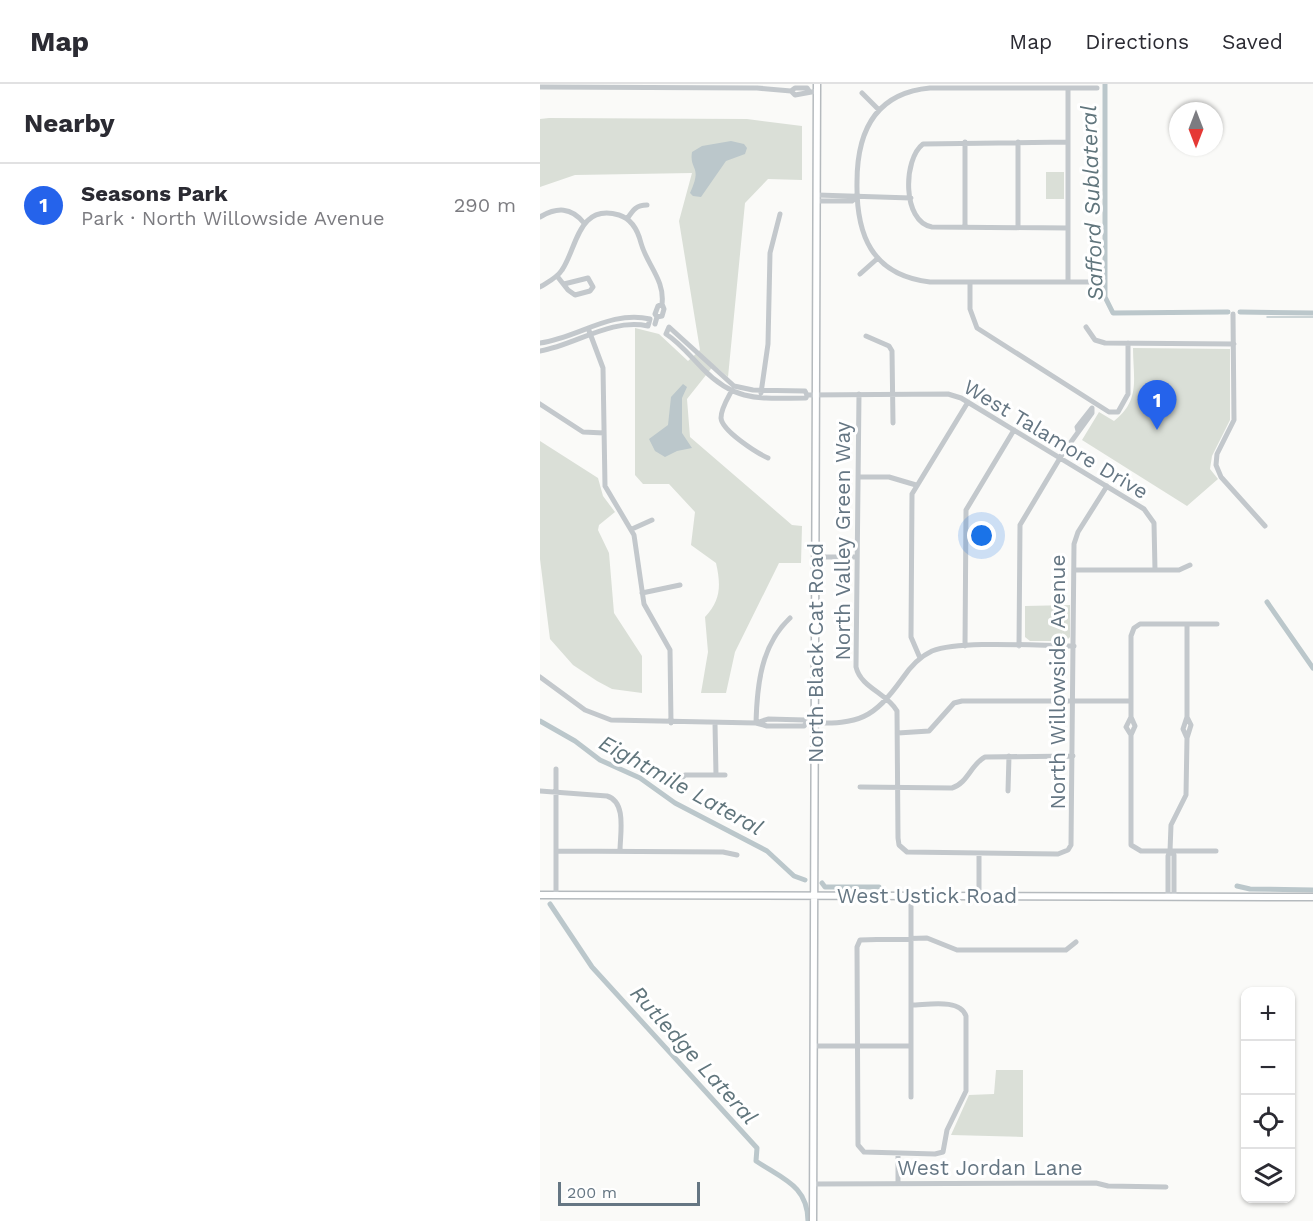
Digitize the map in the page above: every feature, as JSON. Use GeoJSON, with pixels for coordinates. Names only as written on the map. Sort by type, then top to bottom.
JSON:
{"type":"FeatureCollection","features":[{"type":"Feature","properties":{"kind":"main road","name":"North Black Cat Road"},"geometry":{"type":"LineString","coordinates":[[813,1221],[817,198],[814,89]]}},
{"type":"Feature","properties":{"kind":"main road","name":"West Ustick Road"},"geometry":{"type":"LineString","coordinates":[[540,894],[1313,897]]}},
{"type":"Feature","properties":{"kind":"street"},"geometry":{"type":"LineString","coordinates":[[540,87],[550,85],[757,88],[791,91],[795,88],[814,89]]}},
{"type":"Feature","properties":{"kind":"street"},"geometry":{"type":"LineString","coordinates":[[1097,88],[969,86],[915,90],[897,97],[879,110],[869,122],[860,143],[856,198],[861,232],[878,258],[894,271],[914,279],[970,282],[1099,282]]}},
{"type":"Feature","properties":{"kind":"street"},"geometry":{"type":"LineString","coordinates":[[1068,88],[1068,282]]}},
{"type":"Feature","properties":{"kind":"street"},"geometry":{"type":"LineString","coordinates":[[862,93],[879,110]]}},
{"type":"Feature","properties":{"kind":"street"},"geometry":{"type":"LineString","coordinates":[[1068,142],[930,142],[917,149],[911,162],[911,207],[920,223],[932,227],[1068,228]]}},
{"type":"Feature","properties":{"kind":"street"},"geometry":{"type":"LineString","coordinates":[[965,142],[965,228]]}},
{"type":"Feature","properties":{"kind":"street"},"geometry":{"type":"LineString","coordinates":[[1018,142],[1018,228]]}},
{"type":"Feature","properties":{"kind":"street"},"geometry":{"type":"LineString","coordinates":[[817,198],[852,201],[856,198],[911,198]]}},
{"type":"Feature","properties":{"kind":"street"},"geometry":{"type":"LineString","coordinates":[[627,219],[633,209],[639,205],[647,205]]}},
{"type":"Feature","properties":{"kind":"street"},"geometry":{"type":"LineString","coordinates":[[540,217],[549,212],[566,209],[578,215],[584,223]]}},
{"type":"Feature","properties":{"kind":"street"},"geometry":{"type":"LineString","coordinates":[[540,286],[557,276],[563,269],[584,223],[600,215],[609,214],[627,219],[637,230],[645,254],[661,283],[664,309],[662,316],[657,316],[653,324],[648,326],[620,325],[540,351]]}},
{"type":"Feature","properties":{"kind":"street"},"geometry":{"type":"LineString","coordinates":[[760,398],[768,344],[770,253],[780,214]]}},
{"type":"Feature","properties":{"kind":"street"},"geometry":{"type":"LineString","coordinates":[[860,274],[878,258]]}},
{"type":"Feature","properties":{"kind":"street"},"geometry":{"type":"LineString","coordinates":[[557,276],[572,294],[579,295],[590,291],[593,284],[591,279],[584,278],[572,284],[564,284]]}},
{"type":"Feature","properties":{"kind":"street"},"geometry":{"type":"LineString","coordinates":[[970,282],[970,309],[977,328],[1094,406],[1115,413],[1121,409],[1128,394],[1128,343]]}},
{"type":"Feature","properties":{"kind":"street"},"geometry":{"type":"LineString","coordinates":[[1233,314],[1234,420],[1217,454],[1216,465],[1221,477],[1265,526]]}},
{"type":"Feature","properties":{"kind":"street"},"geometry":{"type":"LineString","coordinates":[[540,343],[626,317],[650,319],[653,324],[666,330],[669,327],[676,332],[732,389],[760,398],[806,398],[807,394],[805,391],[732,389]]}},
{"type":"Feature","properties":{"kind":"street"},"geometry":{"type":"LineString","coordinates":[[1086,327],[1090,334],[1100,342],[1234,344]]}},
{"type":"Feature","properties":{"kind":"street"},"geometry":{"type":"LineString","coordinates":[[588,328],[603,368],[605,486],[632,529],[638,549],[642,593],[648,612],[670,650],[670,723]]}},
{"type":"Feature","properties":{"kind":"street"},"geometry":{"type":"LineString","coordinates":[[866,336],[889,346],[892,351],[893,423]]}},
{"type":"Feature","properties":{"kind":"street"},"geometry":{"type":"LineString","coordinates":[[732,389],[721,414],[723,424],[757,454],[768,458]]}},
{"type":"Feature","properties":{"kind":"street","name":"West Talamore Drive"},"geometry":{"type":"LineString","coordinates":[[807,394],[948,394],[968,402],[1144,509],[1152,518],[1155,529],[1155,570]]}},
{"type":"Feature","properties":{"kind":"street","name":"North Valley Green Way"},"geometry":{"type":"LineString","coordinates":[[859,394],[856,667],[861,679],[887,699]]}},
{"type":"Feature","properties":{"kind":"street"},"geometry":{"type":"LineString","coordinates":[[920,658],[912,645],[911,629],[912,502],[916,484],[968,402]]}},
{"type":"Feature","properties":{"kind":"street"},"geometry":{"type":"LineString","coordinates":[[540,404],[583,432],[604,433]]}},
{"type":"Feature","properties":{"kind":"street"},"geometry":{"type":"LineString","coordinates":[[1019,646],[1020,525],[1060,458],[1092,413],[1094,406]]}},
{"type":"Feature","properties":{"kind":"street"},"geometry":{"type":"LineString","coordinates":[[965,646],[966,510],[1014,430]]}},
{"type":"Feature","properties":{"kind":"street"},"geometry":{"type":"LineString","coordinates":[[858,477],[889,477],[916,484]]}},
{"type":"Feature","properties":{"kind":"street","name":"North Willowside Avenue"},"geometry":{"type":"LineString","coordinates":[[979,854],[1058,854],[1068,850],[1073,839],[1076,537],[1107,486]]}},
{"type":"Feature","properties":{"kind":"street"},"geometry":{"type":"LineString","coordinates":[[632,529],[652,520]]}},
{"type":"Feature","properties":{"kind":"street"},"geometry":{"type":"LineString","coordinates":[[815,557],[857,557]]}},
{"type":"Feature","properties":{"kind":"street"},"geometry":{"type":"LineString","coordinates":[[1074,570],[1179,570],[1191,565]]}},
{"type":"Feature","properties":{"kind":"street"},"geometry":{"type":"LineString","coordinates":[[642,593],[680,585]]}},
{"type":"Feature","properties":{"kind":"street"},"geometry":{"type":"LineString","coordinates":[[756,723],[757,696],[764,660],[780,628],[790,618]]}},
{"type":"Feature","properties":{"kind":"street"},"geometry":{"type":"LineString","coordinates":[[1216,851],[1136,850],[1131,845],[1131,735],[1126,727],[1131,717],[1131,636],[1134,628],[1140,624],[1217,624]]}},
{"type":"Feature","properties":{"kind":"street"},"geometry":{"type":"LineString","coordinates":[[1171,896],[1174,855],[1170,851],[1171,825],[1186,795],[1187,738],[1191,725],[1187,717],[1187,624]]}},
{"type":"Feature","properties":{"kind":"street"},"geometry":{"type":"LineString","coordinates":[[540,677],[585,710],[601,718],[621,722],[756,723],[767,726],[804,726],[806,723],[842,724],[857,721],[874,712],[920,658],[940,649],[965,646],[1074,646]]}},
{"type":"Feature","properties":{"kind":"street"},"geometry":{"type":"LineString","coordinates":[[887,699],[897,711],[898,838],[903,849],[913,853],[979,854],[979,895]]}},
{"type":"Feature","properties":{"kind":"street"},"geometry":{"type":"LineString","coordinates":[[898,733],[929,731],[954,703],[962,701],[1131,702]]}},
{"type":"Feature","properties":{"kind":"street"},"geometry":{"type":"LineString","coordinates":[[715,723],[716,775]]}},
{"type":"Feature","properties":{"kind":"street"},"geometry":{"type":"LineString","coordinates":[[860,787],[952,788],[963,782],[980,760],[990,756],[1073,756]]}},
{"type":"Feature","properties":{"kind":"street"},"geometry":{"type":"LineString","coordinates":[[1008,791],[1009,756]]}},
{"type":"Feature","properties":{"kind":"street"},"geometry":{"type":"LineString","coordinates":[[556,770],[556,895]]}},
{"type":"Feature","properties":{"kind":"street"},"geometry":{"type":"LineString","coordinates":[[677,782],[685,776],[725,775]]}},
{"type":"Feature","properties":{"kind":"street"},"geometry":{"type":"LineString","coordinates":[[540,791],[607,796],[616,800],[620,808],[620,851]]}},
{"type":"Feature","properties":{"kind":"street"},"geometry":{"type":"LineString","coordinates":[[556,851],[723,852],[737,855]]}},
{"type":"Feature","properties":{"kind":"street"},"geometry":{"type":"LineString","coordinates":[[911,895],[911,1097]]}},
{"type":"Feature","properties":{"kind":"street"},"geometry":{"type":"LineString","coordinates":[[911,1005],[956,1005],[963,1009],[966,1016],[966,1091],[947,1130],[945,1148],[940,1153],[868,1153],[860,1150],[858,1145],[857,947],[860,940],[927,938],[957,950],[1066,951],[1076,942]]}},
{"type":"Feature","properties":{"kind":"street"},"geometry":{"type":"LineString","coordinates":[[813,1046],[911,1046]]}},
{"type":"Feature","properties":{"kind":"street"},"geometry":{"type":"LineString","coordinates":[[898,1154],[898,1181]]}},
{"type":"Feature","properties":{"kind":"street","name":"West Jordan Lane"},"geometry":{"type":"LineString","coordinates":[[814,1184],[1096,1183],[1108,1186],[1166,1187]]}},
{"type":"Feature","properties":{"kind":"shaded area"},"geometry":{"type":"Polygon","coordinates":[[[540,119],[747,119],[802,126],[802,180],[768,179],[745,203],[728,377],[714,365],[687,399],[690,437],[792,525],[802,526],[801,563],[779,563],[735,652],[726,693],[701,693],[708,652],[705,617],[717,598],[719,578],[716,563],[691,545],[695,512],[669,484],[643,484],[635,475],[635,328],[659,334],[688,361],[700,350],[679,221],[692,173],[575,175],[540,187],[540,119]]]}},
{"type":"Feature","properties":{"kind":"shaded area"},"geometry":{"type":"Polygon","coordinates":[[[731,141],[744,144],[747,148],[745,154],[726,161],[701,197],[693,196],[690,193],[696,173],[692,162],[692,152],[702,146],[731,141]]]}},
{"type":"Feature","properties":{"kind":"shaded area"},"geometry":{"type":"Polygon","coordinates":[[[1046,172],[1064,172],[1064,199],[1046,199],[1046,172]]]}},
{"type":"Feature","properties":{"kind":"shaded area"},"geometry":{"type":"Polygon","coordinates":[[[1133,348],[1230,349],[1230,420],[1212,456],[1210,469],[1218,479],[1187,506],[1082,440],[1099,412],[1114,421],[1128,405],[1134,388],[1133,348]]]}},
{"type":"Feature","properties":{"kind":"shaded area"},"geometry":{"type":"Polygon","coordinates":[[[683,384],[687,387],[682,398],[682,433],[692,448],[677,451],[665,457],[655,451],[649,439],[668,425],[671,397],[683,384]]]}},
{"type":"Feature","properties":{"kind":"shaded area"},"geometry":{"type":"Polygon","coordinates":[[[540,441],[598,478],[603,496],[615,512],[599,525],[598,530],[609,553],[614,613],[642,656],[642,693],[612,689],[597,681],[573,665],[550,639],[540,559],[540,441]]]}},
{"type":"Feature","properties":{"kind":"shaded area"},"geometry":{"type":"Polygon","coordinates":[[[1070,605],[1070,637],[1066,641],[1030,641],[1025,637],[1025,606],[1070,605]]]}},
{"type":"Feature","properties":{"kind":"shaded area"},"geometry":{"type":"Polygon","coordinates":[[[996,1070],[1023,1070],[1023,1137],[951,1135],[969,1095],[994,1094],[996,1070]]]}},
{"type":"Feature","properties":{"kind":"waterway","name":"Safford Sublateral"},"geometry":{"type":"LineString","coordinates":[[1105,84],[1105,297],[1113,313],[1228,312]]}},
{"type":"Feature","properties":{"kind":"waterway","name":"Safford Sublateral"},"geometry":{"type":"LineString","coordinates":[[1240,312],[1313,313]]}},
{"type":"Feature","properties":{"kind":"waterway"},"geometry":{"type":"LineString","coordinates":[[1267,317],[1313,317]]}},
{"type":"Feature","properties":{"kind":"waterway"},"geometry":{"type":"LineString","coordinates":[[1267,602],[1313,668]]}},
{"type":"Feature","properties":{"kind":"waterway","name":"Eightmile Lateral"},"geometry":{"type":"LineString","coordinates":[[540,721],[575,741],[600,760],[640,778],[675,803],[767,851],[794,876],[805,880]]}},
{"type":"Feature","properties":{"kind":"waterway","name":"Eightmile Lateral"},"geometry":{"type":"LineString","coordinates":[[822,883],[825,887],[879,887]]}},
{"type":"Feature","properties":{"kind":"waterway","name":"Eightmile Lateral"},"geometry":{"type":"LineString","coordinates":[[1237,886],[1250,889],[1313,890]]}},
{"type":"Feature","properties":{"kind":"waterway","name":"Rutledge Lateral"},"geometry":{"type":"LineString","coordinates":[[550,904],[592,967],[757,1148],[756,1161],[799,1191],[804,1199],[808,1221]]}},
{"type":"Feature","properties":{"kind":"place","name":"Seasons Park"},"geometry":{"type":"Point","coordinates":[1157,430]}}]}
